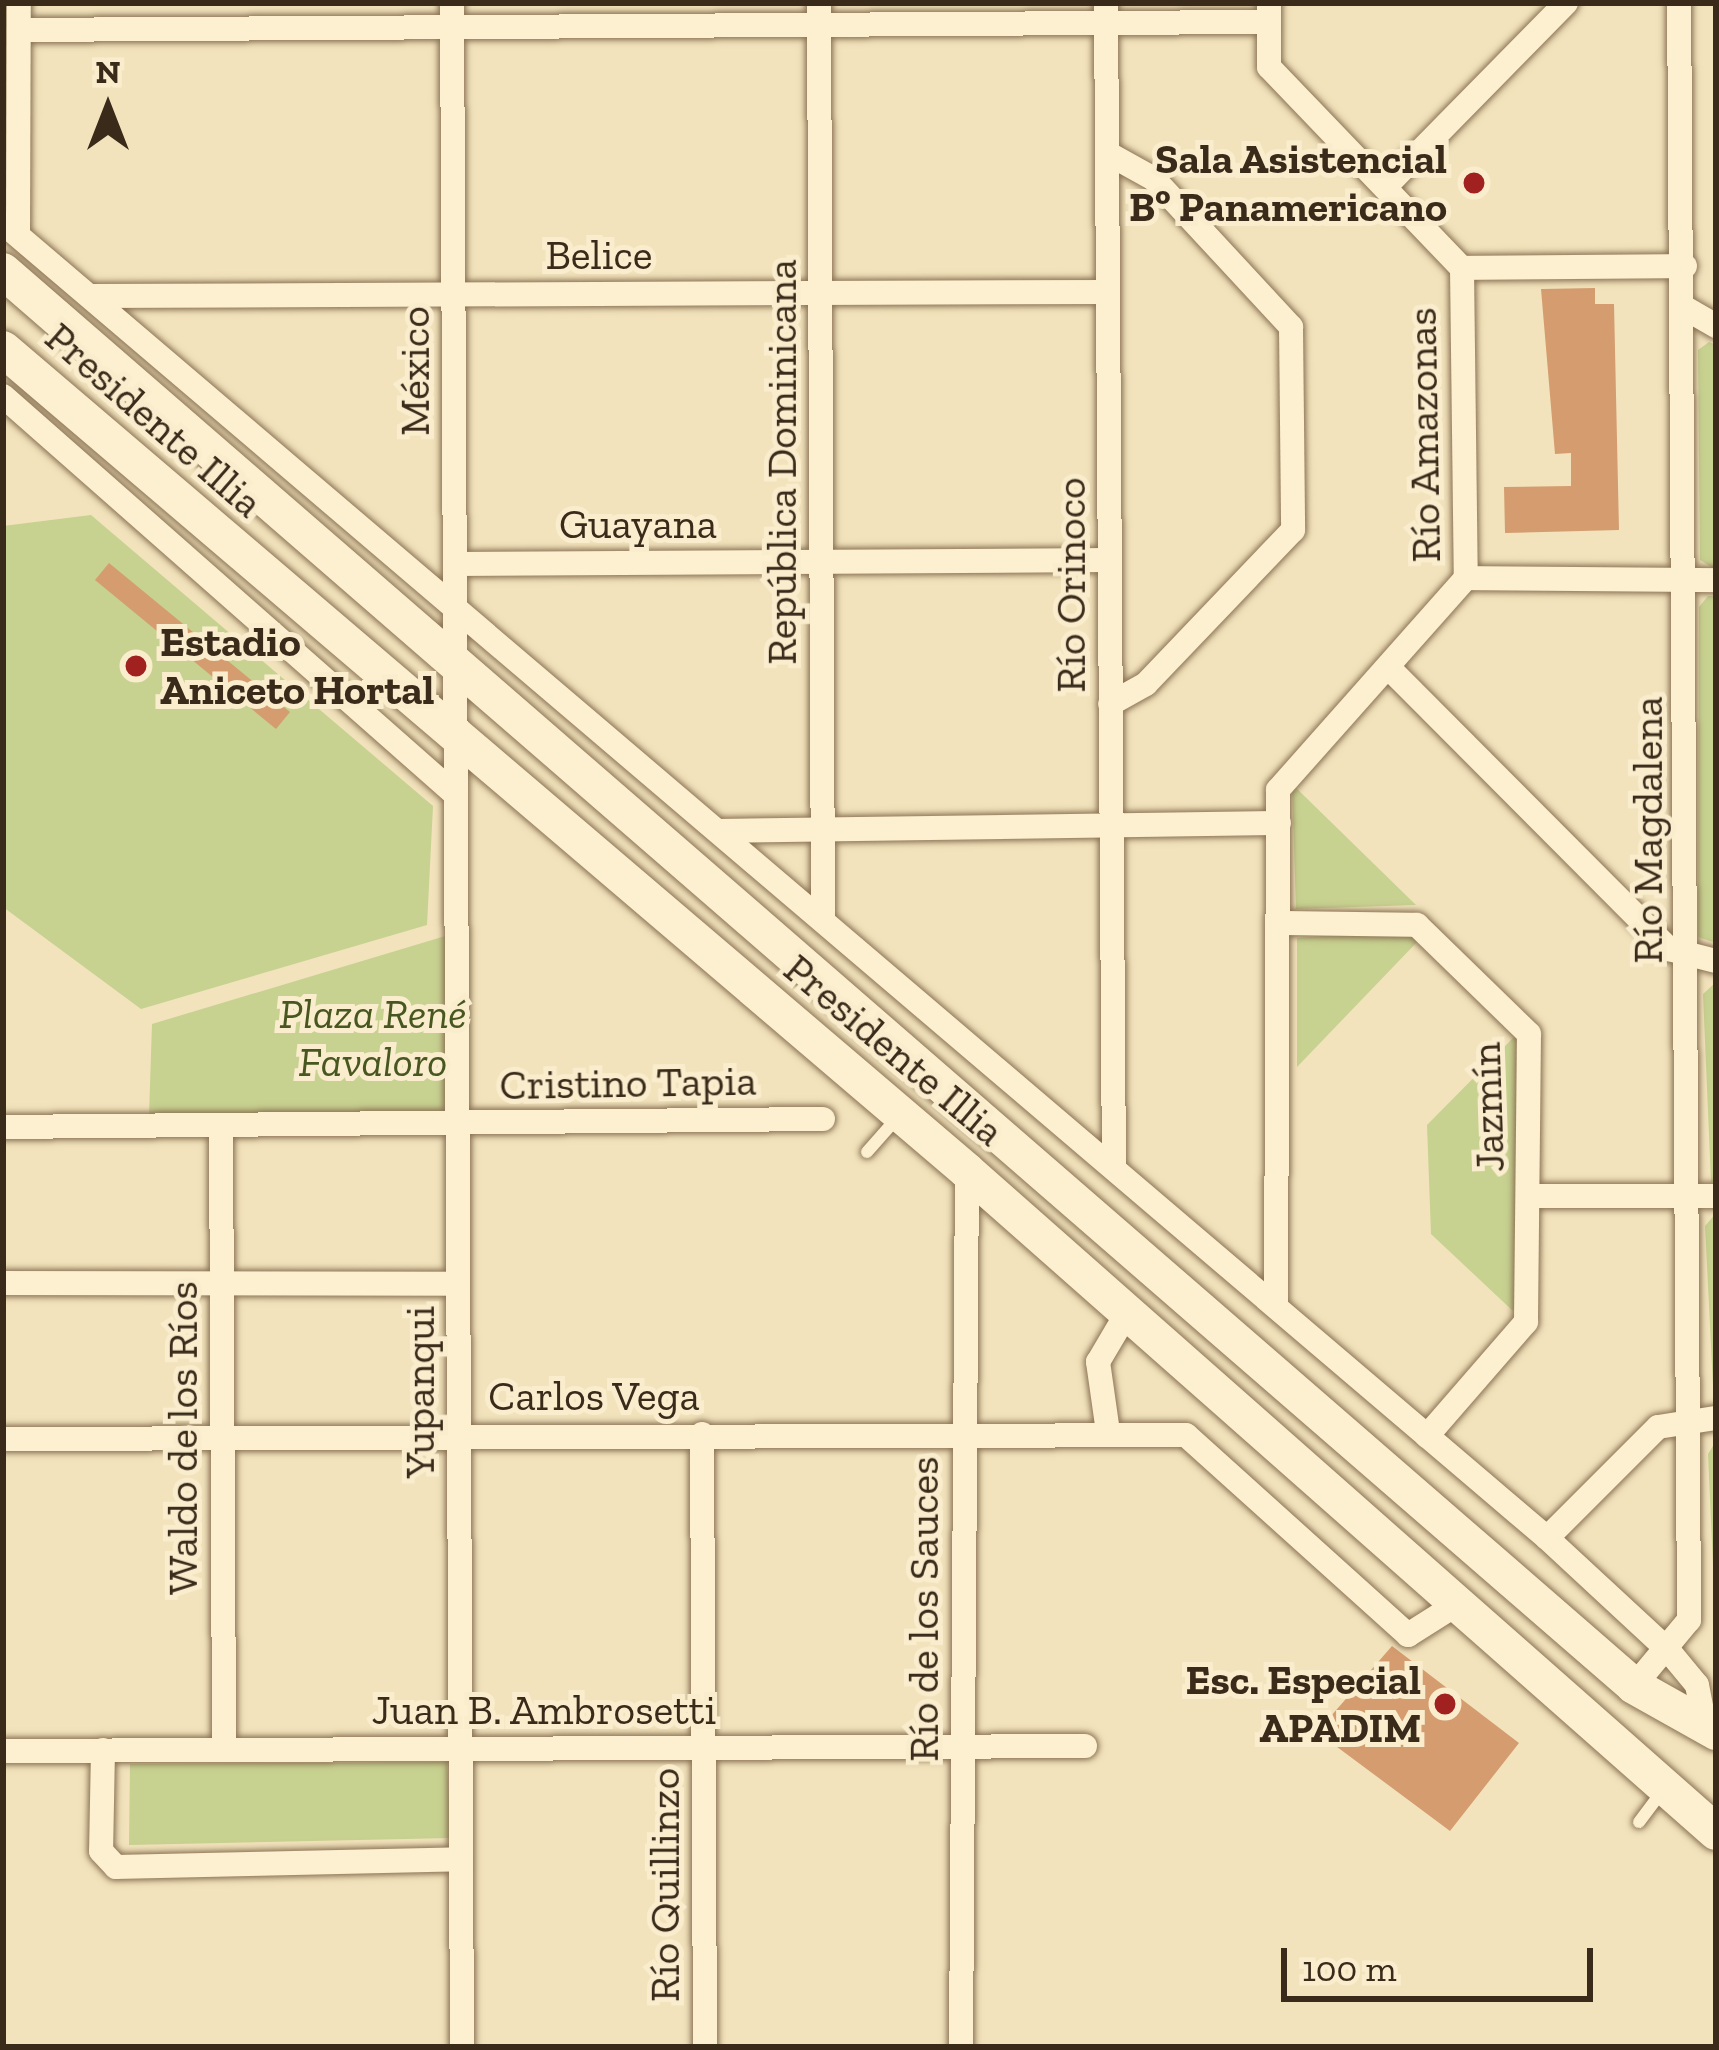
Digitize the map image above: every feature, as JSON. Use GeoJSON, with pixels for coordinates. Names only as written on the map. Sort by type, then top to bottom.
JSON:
{"type":"FeatureCollection","features":[{"type":"Feature","properties":{"kind":"main road","name":"Presidente Illia"},"geometry":{"type":"LineString","coordinates":[[3,271],[458,660],[1634,1686],[1710,1726]]}},
{"type":"Feature","properties":{"kind":"main road","name":"Presidente Illia"},"geometry":{"type":"LineString","coordinates":[[3,349],[130,481],[456,738],[967,1171],[1457,1604],[1686,1798]]}},
{"type":"Feature","properties":{"kind":"main road"},"geometry":{"type":"LineString","coordinates":[[1686,1798],[1664,1727],[1710,1726]]}},
{"type":"Feature","properties":{"kind":"street"},"geometry":{"type":"LineString","coordinates":[[19,3],[10,229],[1276,1302],[1547,1538],[1668,1650],[1697,1685],[1710,1726]]}},
{"type":"Feature","properties":{"kind":"street"},"geometry":{"type":"LineString","coordinates":[[1388,184],[1566,3]]}},
{"type":"Feature","properties":{"kind":"street","name":"Río Magdalena"},"geometry":{"type":"LineString","coordinates":[[1668,1650],[1689,1621],[1704,1418],[1704,1196],[1687,961],[1685,266],[1679,3]]}},
{"type":"Feature","properties":{"kind":"street","name":"Río Orinoco"},"geometry":{"type":"LineString","coordinates":[[1106,12],[1114,1167]]}},
{"type":"Feature","properties":{"kind":"street"},"geometry":{"type":"LineString","coordinates":[[19,30],[452,15],[1269,13]]}},
{"type":"Feature","properties":{"kind":"street","name":"Río Amazonas"},"geometry":{"type":"LineString","coordinates":[[1269,13],[1269,67],[1388,184],[1462,268],[1466,578],[1389,668],[1283,772],[1276,1302]]}},
{"type":"Feature","properties":{"kind":"street","name":"República Dominicana"},"geometry":{"type":"LineString","coordinates":[[819,14],[823,920]]}},
{"type":"Feature","properties":{"kind":"street","name":"México"},"geometry":{"type":"LineString","coordinates":[[452,15],[456,738]]}},
{"type":"Feature","properties":{"kind":"street"},"geometry":{"type":"LineString","coordinates":[[1109,154],[1154,179],[1291,327],[1293,530],[1146,684],[1110,704]]}},
{"type":"Feature","properties":{"kind":"street"},"geometry":{"type":"LineString","coordinates":[[1462,268],[1685,266]]}},
{"type":"Feature","properties":{"kind":"street","name":"Belice"},"geometry":{"type":"LineString","coordinates":[[90,296],[1108,292]]}},
{"type":"Feature","properties":{"kind":"street"},"geometry":{"type":"LineString","coordinates":[[1685,308],[1716,326]]}},
{"type":"Feature","properties":{"kind":"street"},"geometry":{"type":"LineString","coordinates":[[3,396],[130,481],[454,793]]}},
{"type":"Feature","properties":{"kind":"street","name":"Guayana"},"geometry":{"type":"LineString","coordinates":[[455,564],[1110,560]]}},
{"type":"Feature","properties":{"kind":"street"},"geometry":{"type":"LineString","coordinates":[[1466,578],[1716,580]]}},
{"type":"Feature","properties":{"kind":"street"},"geometry":{"type":"LineString","coordinates":[[1389,668],[1687,961],[1716,961]]}},
{"type":"Feature","properties":{"kind":"street","name":"Yupanqui"},"geometry":{"type":"LineString","coordinates":[[456,738],[462,2047]]}},
{"type":"Feature","properties":{"kind":"street"},"geometry":{"type":"LineString","coordinates":[[718,831],[1279,823]]}},
{"type":"Feature","properties":{"kind":"street","name":"Jazmín"},"geometry":{"type":"LineString","coordinates":[[1278,923],[1417,925],[1522,1017],[1530,1196],[1526,1322],[1427,1436]]}},
{"type":"Feature","properties":{"kind":"street","name":"Cristino Tapia"},"geometry":{"type":"LineString","coordinates":[[3,1127],[823,1119]]}},
{"type":"Feature","properties":{"kind":"street","name":"Waldo de los Ríos"},"geometry":{"type":"LineString","coordinates":[[221,1125],[224,1750]]}},
{"type":"Feature","properties":{"kind":"street","name":"Río de los Sauces"},"geometry":{"type":"LineString","coordinates":[[962,2047],[967,1171]]}},
{"type":"Feature","properties":{"kind":"street"},"geometry":{"type":"LineString","coordinates":[[1530,1196],[1704,1196]]}},
{"type":"Feature","properties":{"kind":"street"},"geometry":{"type":"LineString","coordinates":[[3,1283],[458,1284]]}},
{"type":"Feature","properties":{"kind":"street"},"geometry":{"type":"LineString","coordinates":[[1108,1432],[1098,1362],[1127,1313]]}},
{"type":"Feature","properties":{"kind":"street"},"geometry":{"type":"LineString","coordinates":[[1547,1538],[1658,1427],[1704,1418]]}},
{"type":"Feature","properties":{"kind":"street","name":"Carlos Vega"},"geometry":{"type":"LineString","coordinates":[[3,1439],[963,1432],[1186,1435],[1408,1635],[1457,1604]]}},
{"type":"Feature","properties":{"kind":"street","name":"Río Quillinzo"},"geometry":{"type":"LineString","coordinates":[[702,1434],[705,2047]]}},
{"type":"Feature","properties":{"kind":"street"},"geometry":{"type":"LineString","coordinates":[[1634,1686],[1668,1650]]}},
{"type":"Feature","properties":{"kind":"street","name":"Juan B. Ambrosetti"},"geometry":{"type":"LineString","coordinates":[[3,1751],[1085,1746]]}},
{"type":"Feature","properties":{"kind":"street"},"geometry":{"type":"LineString","coordinates":[[103,1750],[101,1851],[116,1867],[461,1859]]}},
{"type":"Feature","properties":{"kind":"lane"},"geometry":{"type":"LineString","coordinates":[[867,1152],[900,1114]]}},
{"type":"Feature","properties":{"kind":"lane"},"geometry":{"type":"LineString","coordinates":[[1639,1822],[1686,1798]]}},
{"type":"Feature","properties":{"kind":"green space"},"geometry":{"type":"Polygon","coordinates":[[[1709,342],[1716,345],[1716,570],[1700,560],[1698,350],[1709,342]]]}},
{"type":"Feature","properties":{"kind":"green space","name":"Estadio Aniceto Hortal"},"geometry":{"type":"Polygon","coordinates":[[[91,515],[433,806],[427,925],[141,1009],[3,907],[3,526],[91,515]]]}},
{"type":"Feature","properties":{"kind":"green space"},"geometry":{"type":"Polygon","coordinates":[[[1708,596],[1716,596],[1716,943],[1698,937],[1699,607],[1708,596]]]}},
{"type":"Feature","properties":{"kind":"green space"},"geometry":{"type":"Polygon","coordinates":[[[1292,784],[1416,905],[1296,909],[1292,784]]]}},
{"type":"Feature","properties":{"kind":"green space"},"geometry":{"type":"Polygon","coordinates":[[[1406,930],[1419,940],[1297,1067],[1297,938],[1406,930]]]}},
{"type":"Feature","properties":{"kind":"green space","name":"Plaza René Favaloro"},"geometry":{"type":"Polygon","coordinates":[[[452,934],[451,1117],[149,1116],[152,1024],[452,934]]]}},
{"type":"Feature","properties":{"kind":"green space"},"geometry":{"type":"Polygon","coordinates":[[[1716,982],[1716,1182],[1711,1182],[1703,994],[1716,982]]]}},
{"type":"Feature","properties":{"kind":"green space"},"geometry":{"type":"Polygon","coordinates":[[[1516,1035],[1518,1293],[1513,1311],[1431,1234],[1427,1125],[1516,1035]]]}},
{"type":"Feature","properties":{"kind":"green space"},"geometry":{"type":"Polygon","coordinates":[[[1716,1213],[1716,1406],[1714,1406],[1705,1226],[1716,1213]]]}},
{"type":"Feature","properties":{"kind":"green space"},"geometry":{"type":"Polygon","coordinates":[[[1716,1441],[1716,1632],[1708,1454],[1716,1441]]]}},
{"type":"Feature","properties":{"kind":"green space"},"geometry":{"type":"Polygon","coordinates":[[[447,1762],[451,1838],[129,1845],[130,1764],[447,1762]]]}},
{"type":"Feature","properties":{"kind":"building"},"geometry":{"type":"Polygon","coordinates":[[[1595,288],[1595,304],[1614,304],[1619,530],[1505,533],[1504,487],[1571,486],[1571,453],[1555,454],[1541,289],[1595,288]]]}},
{"type":"Feature","properties":{"kind":"building"},"geometry":{"type":"Polygon","coordinates":[[[109,563],[290,712],[276,729],[95,580],[109,563]]]}},
{"type":"Feature","properties":{"kind":"building","name":"Esc. Especial APADIM"},"geometry":{"type":"Polygon","coordinates":[[[1392,1646],[1519,1743],[1450,1831],[1317,1732],[1392,1646]]]}},
{"type":"Feature","properties":{"kind":"place","name":"Sala Asistencial Bº Panamericano"},"geometry":{"type":"Point","coordinates":[1474,183]}},
{"type":"Feature","properties":{"kind":"place","name":"Estadio Aniceto Hortal"},"geometry":{"type":"Point","coordinates":[136,666]}},
{"type":"Feature","properties":{"kind":"place","name":"Esc. Especial APADIM"},"geometry":{"type":"Point","coordinates":[1445,1704]}}]}
